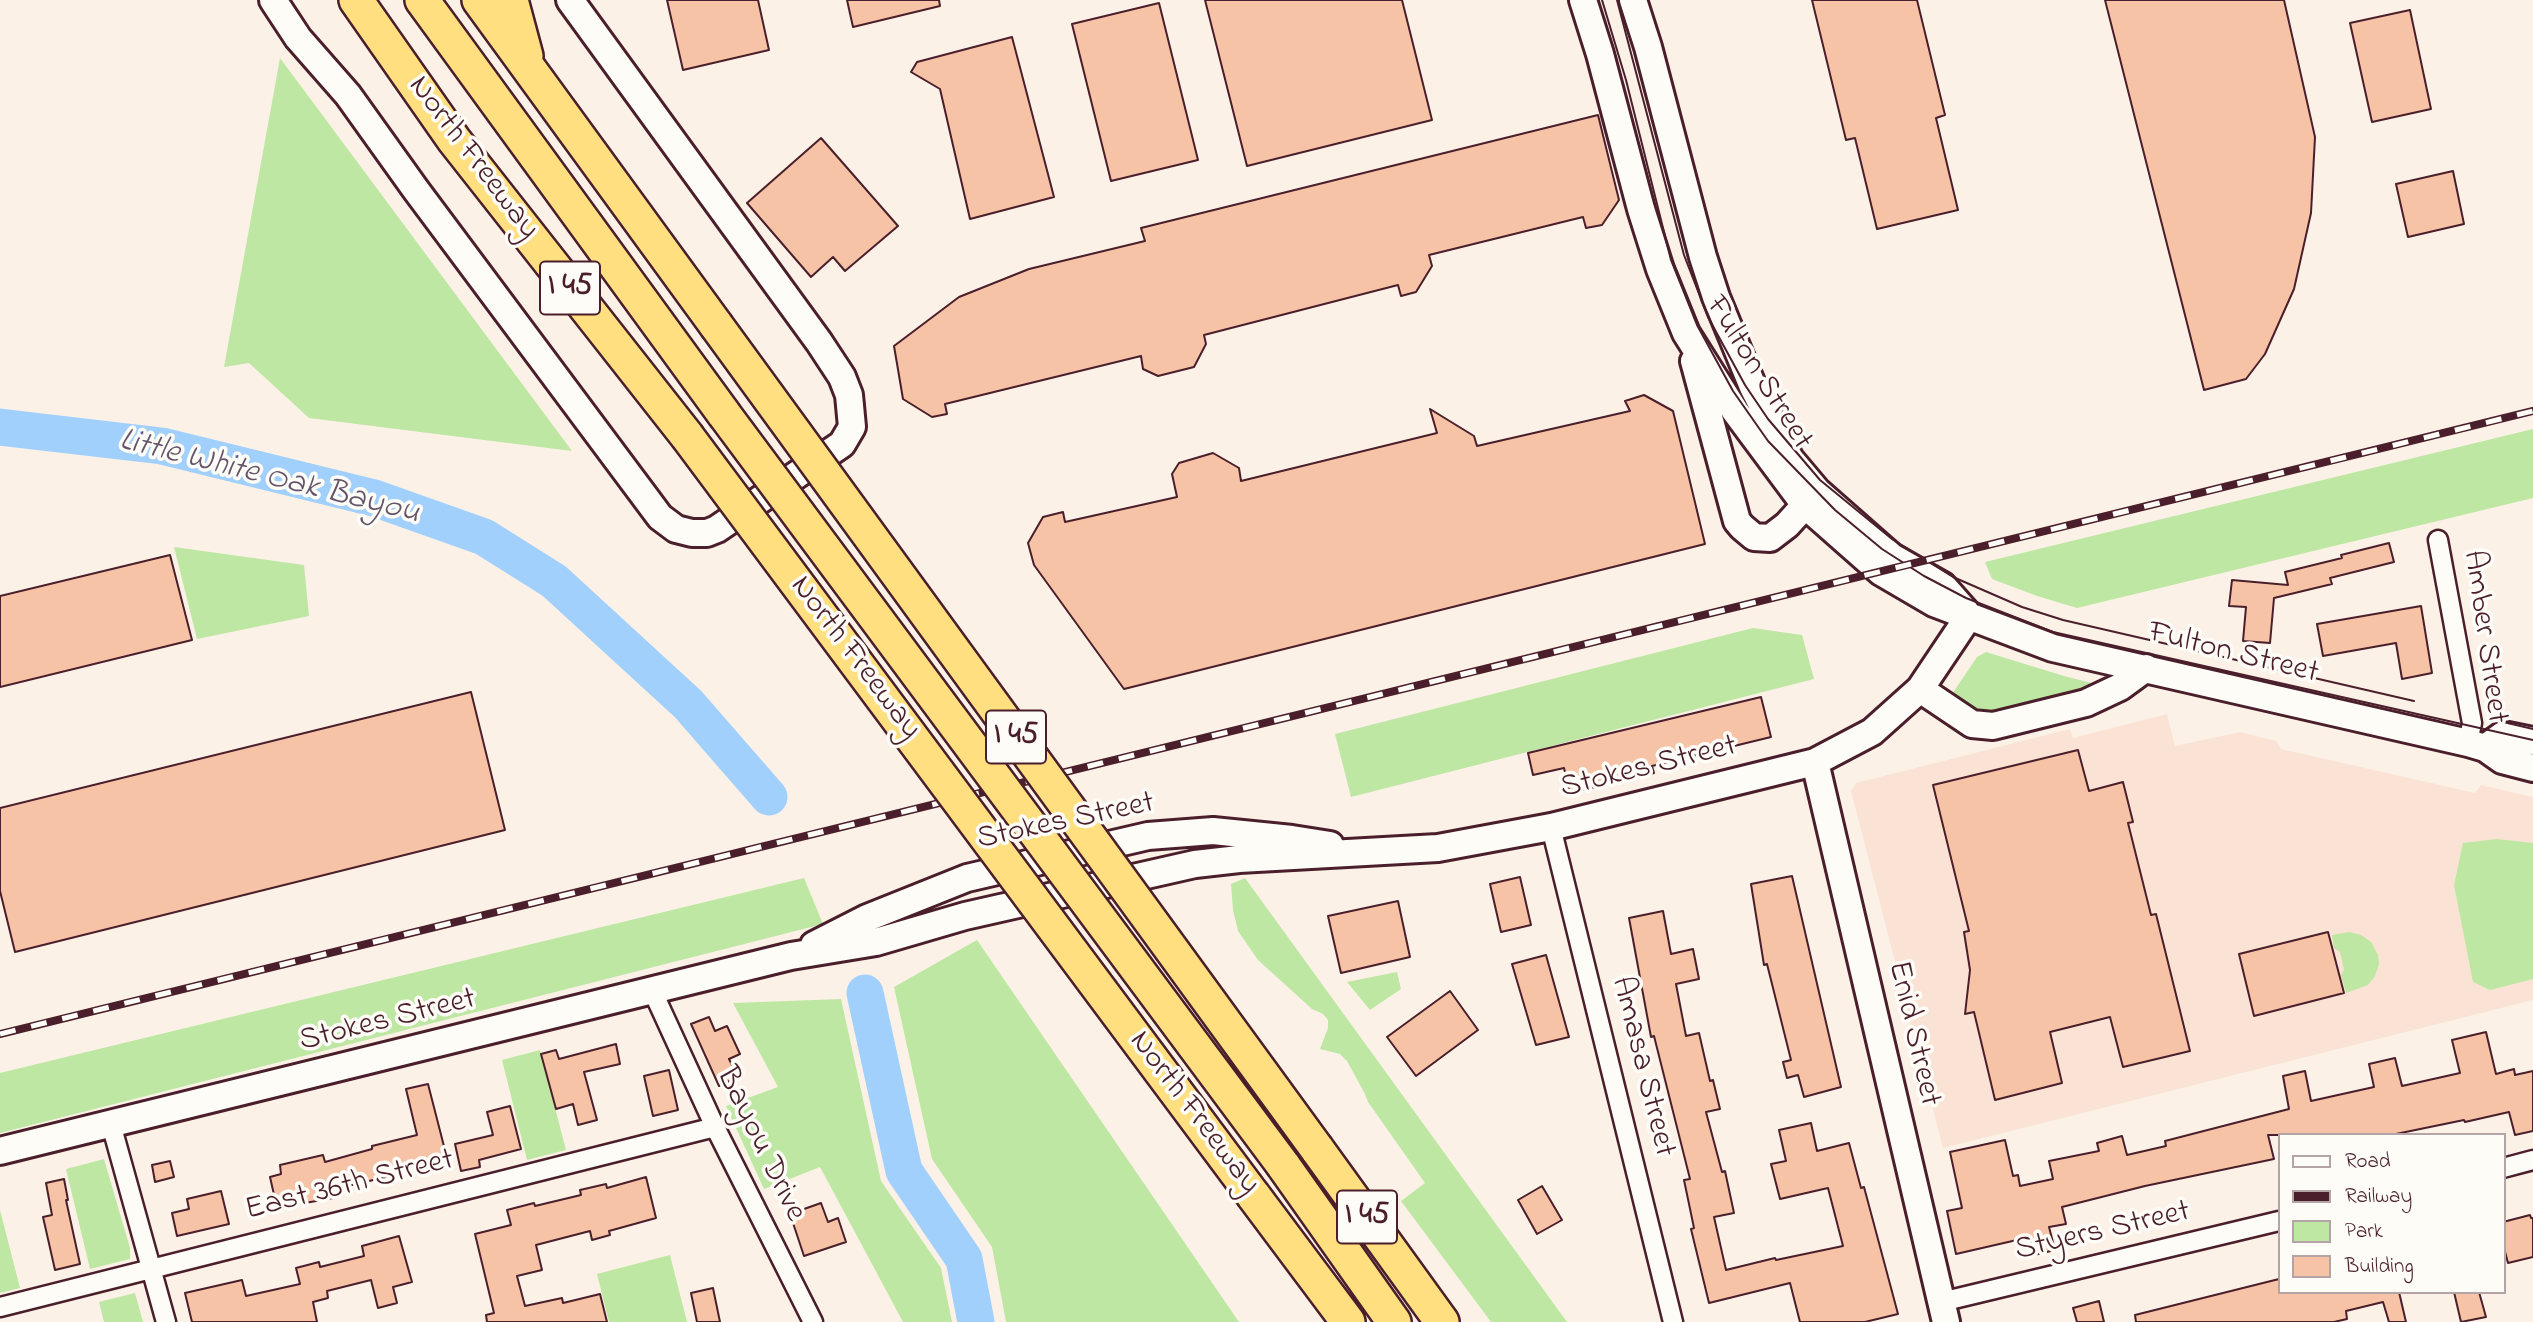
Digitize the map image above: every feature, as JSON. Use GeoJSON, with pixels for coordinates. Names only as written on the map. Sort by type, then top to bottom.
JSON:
{"type":"FeatureCollection","features":[{"type":"Feature","properties":{"kind":"highway"},"geometry":{"type":"LineString","coordinates":[[334,0],[454,140]]}},
{"type":"Feature","properties":{"kind":"highway","name":"North Freeway"},"geometry":{"type":"LineString","coordinates":[[356,0],[454,140],[687,436],[1348,1322]]}},
{"type":"Feature","properties":{"kind":"highway","name":"North Freeway"},"geometry":{"type":"LineString","coordinates":[[422,0],[724,414],[1283,1165],[1394,1322]]}},
{"type":"Feature","properties":{"kind":"highway","name":"I 45"},"geometry":{"type":"LineString","coordinates":[[479,0],[1417,1284],[1442,1322]]}},
{"type":"Feature","properties":{"kind":"highway"},"geometry":{"type":"LineString","coordinates":[[511,0],[530,72]]}},
{"type":"Feature","properties":{"kind":"highway"},"geometry":{"type":"LineString","coordinates":[[1417,1284],[1452,1322]]}},
{"type":"Feature","properties":{"kind":"street"},"geometry":{"type":"LineString","coordinates":[[273,0],[298,38],[348,94],[416,190],[660,517],[676,529],[707,533],[717,529],[842,444],[852,427],[849,395],[842,377],[819,342],[570,0]]}},
{"type":"Feature","properties":{"kind":"street","name":"Fulton Street"},"geometry":{"type":"LineString","coordinates":[[1583,0],[1641,209],[1660,270],[1686,333],[1735,411],[1811,498],[1881,572],[1934,603],[2053,648],[2477,746],[2501,760],[2533,768]]}},
{"type":"Feature","properties":{"kind":"street","name":"Fulton Street"},"geometry":{"type":"LineString","coordinates":[[1633,0],[1716,297],[1753,387],[1811,498]]}},
{"type":"Feature","properties":{"kind":"street"},"geometry":{"type":"LineString","coordinates":[[1686,333],[1737,521],[1754,537],[1770,538],[1811,498]]}},
{"type":"Feature","properties":{"kind":"street","name":"Amber Street"},"geometry":{"type":"LineString","coordinates":[[2438,540],[2477,746]]}},
{"type":"Feature","properties":{"kind":"street","name":"Stokes Street"},"geometry":{"type":"LineString","coordinates":[[0,1151],[791,956],[876,942],[965,916],[1195,864],[1438,848],[1551,827],[1815,762],[1872,732],[1920,689],[1969,616]]}},
{"type":"Feature","properties":{"kind":"street"},"geometry":{"type":"LineString","coordinates":[[1920,689],[1972,724],[1993,726],[2086,703],[2120,687],[2146,668]]}},
{"type":"Feature","properties":{"kind":"street"},"geometry":{"type":"LineString","coordinates":[[2477,746],[2503,735],[2533,741]]}},
{"type":"Feature","properties":{"kind":"street","name":"Enid Street"},"geometry":{"type":"LineString","coordinates":[[1815,762],[1943,1312]]}},
{"type":"Feature","properties":{"kind":"street","name":"Amasa Street"},"geometry":{"type":"LineString","coordinates":[[1551,827],[1673,1322]]}},
{"type":"Feature","properties":{"kind":"street","name":"Stokes Street"},"geometry":{"type":"LineString","coordinates":[[791,956],[867,918],[967,878],[1147,836],[1213,831],[1292,838],[1371,852]]}},
{"type":"Feature","properties":{"kind":"street","name":"Bayou Drive"},"geometry":{"type":"LineString","coordinates":[[653,992],[715,1127],[813,1322]]}},
{"type":"Feature","properties":{"kind":"street"},"geometry":{"type":"LineString","coordinates":[[111,1124],[166,1322]]}},
{"type":"Feature","properties":{"kind":"street","name":"East 36th Street"},"geometry":{"type":"LineString","coordinates":[[0,1307],[715,1127]]}},
{"type":"Feature","properties":{"kind":"street"},"geometry":{"type":"LineString","coordinates":[[2505,1167],[2533,1160]]}},
{"type":"Feature","properties":{"kind":"street","name":"Styers Street"},"geometry":{"type":"LineString","coordinates":[[1943,1312],[2278,1221]]}},
{"type":"Feature","properties":{"kind":"shaded area"},"geometry":{"type":"Polygon","coordinates":[[[2167,714],[2175,746],[2240,732],[2276,741],[2281,749],[2475,793],[2481,785],[2533,797],[2533,1000],[1943,1148],[1851,791],[1856,783],[2070,729],[2073,738],[2167,714]]]}},
{"type":"Feature","properties":{"kind":"green space"},"geometry":{"type":"Polygon","coordinates":[[[280,58],[572,451],[309,418],[249,363],[224,367],[280,58]]]}},
{"type":"Feature","properties":{"kind":"green space"},"geometry":{"type":"Polygon","coordinates":[[[2533,429],[2533,498],[2077,608],[1992,579],[1985,562],[2533,429]]]}},
{"type":"Feature","properties":{"kind":"green space"},"geometry":{"type":"Polygon","coordinates":[[[174,547],[304,565],[309,616],[197,639],[174,547]]]}},
{"type":"Feature","properties":{"kind":"green space"},"geometry":{"type":"Polygon","coordinates":[[[1753,628],[1802,635],[1814,679],[1351,797],[1335,734],[1753,628]]]}},
{"type":"Feature","properties":{"kind":"green space"},"geometry":{"type":"Polygon","coordinates":[[[1986,652],[2103,686],[1998,715],[1980,714],[1953,698],[1952,694],[1977,657],[1986,652]]]}},
{"type":"Feature","properties":{"kind":"green space"},"geometry":{"type":"Polygon","coordinates":[[[2497,839],[2533,843],[2533,979],[2490,990],[2473,982],[2454,885],[2463,843],[2497,839]]]}},
{"type":"Feature","properties":{"kind":"green space"},"geometry":{"type":"Polygon","coordinates":[[[804,878],[823,924],[0,1133],[0,1073],[804,878]]]}},
{"type":"Feature","properties":{"kind":"green space"},"geometry":{"type":"Polygon","coordinates":[[[1245,878],[1567,1322],[1491,1322],[1401,1201],[1425,1183],[1368,1102],[1347,1061],[1340,1054],[1320,1049],[1328,1028],[1328,1020],[1258,960],[1238,931],[1231,884],[1245,878]]]}},
{"type":"Feature","properties":{"kind":"green space"},"geometry":{"type":"Polygon","coordinates":[[[2349,932],[2361,935],[2371,942],[2378,955],[2379,964],[2368,985],[2346,993],[2341,975],[2344,970],[2340,952],[2334,948],[2332,935],[2349,932]]]}},
{"type":"Feature","properties":{"kind":"green space"},"geometry":{"type":"Polygon","coordinates":[[[977,940],[1239,1322],[1006,1322],[992,1247],[932,1159],[894,987],[977,940]]]}},
{"type":"Feature","properties":{"kind":"green space"},"geometry":{"type":"Polygon","coordinates":[[[1397,972],[1401,989],[1370,1010],[1347,982],[1397,972]]]}},
{"type":"Feature","properties":{"kind":"green space"},"geometry":{"type":"Polygon","coordinates":[[[841,999],[881,1181],[941,1268],[952,1322],[903,1322],[820,1167],[764,1189],[726,1106],[778,1087],[733,1003],[841,999]]]}},
{"type":"Feature","properties":{"kind":"green space"},"geometry":{"type":"Polygon","coordinates":[[[540,1050],[566,1150],[527,1160],[502,1060],[540,1050]]]}},
{"type":"Feature","properties":{"kind":"green space"},"geometry":{"type":"Polygon","coordinates":[[[104,1159],[130,1248],[130,1259],[90,1269],[66,1169],[104,1159]]]}},
{"type":"Feature","properties":{"kind":"green space"},"geometry":{"type":"Polygon","coordinates":[[[0,1210],[20,1288],[0,1293],[0,1210]]]}},
{"type":"Feature","properties":{"kind":"green space"},"geometry":{"type":"Polygon","coordinates":[[[670,1255],[687,1322],[609,1322],[597,1274],[670,1255]]]}},
{"type":"Feature","properties":{"kind":"green space"},"geometry":{"type":"Polygon","coordinates":[[[135,1293],[143,1322],[104,1322],[99,1302],[135,1293]]]}},
{"type":"Feature","properties":{"kind":"building"},"geometry":{"type":"Polygon","coordinates":[[[667,0],[758,0],[769,50],[683,70],[667,0]]]}},
{"type":"Feature","properties":{"kind":"building"},"geometry":{"type":"Polygon","coordinates":[[[847,0],[939,0],[940,6],[853,27],[847,0]]]}},
{"type":"Feature","properties":{"kind":"building"},"geometry":{"type":"Polygon","coordinates":[[[1205,0],[1402,0],[1432,120],[1247,166],[1205,0]]]}},
{"type":"Feature","properties":{"kind":"building"},"geometry":{"type":"Polygon","coordinates":[[[1812,0],[1917,0],[1945,115],[1936,118],[1958,210],[1877,229],[1855,138],[1846,140],[1812,0]]]}},
{"type":"Feature","properties":{"kind":"building"},"geometry":{"type":"Polygon","coordinates":[[[2105,0],[2284,0],[2315,137],[2311,213],[2294,289],[2265,354],[2246,379],[2204,390],[2105,0]]]}},
{"type":"Feature","properties":{"kind":"building"},"geometry":{"type":"Polygon","coordinates":[[[1159,3],[1198,160],[1111,181],[1072,24],[1159,3]]]}},
{"type":"Feature","properties":{"kind":"building"},"geometry":{"type":"Polygon","coordinates":[[[2410,10],[2431,109],[2372,122],[2350,23],[2410,10]]]}},
{"type":"Feature","properties":{"kind":"building"},"geometry":{"type":"Polygon","coordinates":[[[1012,37],[1054,197],[970,219],[940,89],[911,72],[917,62],[1012,37]]]}},
{"type":"Feature","properties":{"kind":"building"},"geometry":{"type":"Polygon","coordinates":[[[1598,115],[1619,200],[1602,225],[1586,228],[1583,217],[1429,255],[1432,266],[1416,292],[1401,296],[1398,285],[1204,335],[1206,344],[1194,367],[1158,376],[1143,369],[1141,356],[945,404],[947,414],[932,417],[903,399],[894,346],[959,297],[1029,269],[1145,241],[1141,228],[1598,115]]]}},
{"type":"Feature","properties":{"kind":"building"},"geometry":{"type":"Polygon","coordinates":[[[821,138],[898,226],[845,271],[833,257],[811,277],[747,203],[821,138]]]}},
{"type":"Feature","properties":{"kind":"building"},"geometry":{"type":"Polygon","coordinates":[[[2453,171],[2464,224],[2408,237],[2396,184],[2453,171]]]}},
{"type":"Feature","properties":{"kind":"building"},"geometry":{"type":"Polygon","coordinates":[[[1644,395],[1673,411],[1705,544],[1124,689],[1034,565],[1028,543],[1043,517],[1063,512],[1065,522],[1177,497],[1172,474],[1179,463],[1213,453],[1239,468],[1241,481],[1437,433],[1430,409],[1474,436],[1477,446],[1630,411],[1625,401],[1644,395]]]}},
{"type":"Feature","properties":{"kind":"building"},"geometry":{"type":"Polygon","coordinates":[[[2389,543],[2394,562],[2330,578],[2332,584],[2274,598],[2270,643],[2243,641],[2246,607],[2229,606],[2232,580],[2288,585],[2285,572],[2389,543]]]}},
{"type":"Feature","properties":{"kind":"building"},"geometry":{"type":"Polygon","coordinates":[[[170,555],[192,640],[0,687],[0,596],[170,555]]]}},
{"type":"Feature","properties":{"kind":"building"},"geometry":{"type":"Polygon","coordinates":[[[2421,606],[2432,673],[2402,679],[2396,643],[2323,656],[2317,624],[2421,606]]]}},
{"type":"Feature","properties":{"kind":"building"},"geometry":{"type":"Polygon","coordinates":[[[471,692],[505,830],[15,952],[0,891],[0,808],[471,692]]]}},
{"type":"Feature","properties":{"kind":"building"},"geometry":{"type":"Polygon","coordinates":[[[1761,697],[1771,737],[1652,766],[1654,773],[1570,793],[1564,768],[1533,775],[1528,753],[1761,697]]]}},
{"type":"Feature","properties":{"kind":"building"},"geometry":{"type":"Polygon","coordinates":[[[2078,750],[2089,791],[2123,782],[2133,822],[2128,823],[2151,915],[2156,914],[2190,1051],[2123,1067],[2110,1017],[2050,1032],[2062,1083],[1995,1100],[1974,1012],[1965,1014],[1970,970],[1964,932],[1969,931],[1933,785],[2078,750]]]}},
{"type":"Feature","properties":{"kind":"building"},"geometry":{"type":"Polygon","coordinates":[[[1792,876],[1841,1087],[1804,1097],[1798,1075],[1787,1078],[1783,1062],[1791,1060],[1767,964],[1764,965],[1751,884],[1792,876]]]}},
{"type":"Feature","properties":{"kind":"building"},"geometry":{"type":"Polygon","coordinates":[[[1520,877],[1531,925],[1501,932],[1490,884],[1520,877]]]}},
{"type":"Feature","properties":{"kind":"building"},"geometry":{"type":"Polygon","coordinates":[[[1398,901],[1410,957],[1341,973],[1328,916],[1398,901]]]}},
{"type":"Feature","properties":{"kind":"building"},"geometry":{"type":"Polygon","coordinates":[[[1663,911],[1671,954],[1693,949],[1699,979],[1676,984],[1686,1036],[1699,1033],[1710,1081],[1713,1080],[1720,1109],[1706,1112],[1722,1172],[1725,1171],[1734,1213],[1714,1217],[1726,1270],[1843,1246],[1828,1188],[1780,1199],[1771,1164],[1786,1161],[1779,1130],[1811,1123],[1817,1151],[1849,1143],[1861,1188],[1864,1187],[1898,1314],[1865,1322],[1800,1322],[1790,1283],[1709,1303],[1691,1229],[1694,1228],[1684,1180],[1690,1179],[1654,1036],[1651,1037],[1629,918],[1663,911]]]}},
{"type":"Feature","properties":{"kind":"building"},"geometry":{"type":"Polygon","coordinates":[[[2328,932],[2344,993],[2254,1016],[2239,954],[2328,932]]]}},
{"type":"Feature","properties":{"kind":"building"},"geometry":{"type":"Polygon","coordinates":[[[1546,955],[1569,1037],[1536,1045],[1512,964],[1546,955]]]}},
{"type":"Feature","properties":{"kind":"building"},"geometry":{"type":"Polygon","coordinates":[[[1450,991],[1478,1030],[1416,1076],[1387,1037],[1450,991]]]}},
{"type":"Feature","properties":{"kind":"building"},"geometry":{"type":"Polygon","coordinates":[[[709,1017],[715,1031],[727,1026],[740,1054],[729,1059],[738,1077],[719,1086],[691,1024],[709,1017]]]}},
{"type":"Feature","properties":{"kind":"building"},"geometry":{"type":"Polygon","coordinates":[[[2486,1032],[2496,1074],[2514,1069],[2515,1075],[2533,1071],[2533,1131],[2515,1135],[2509,1112],[2401,1133],[2268,1135],[2274,1159],[2145,1186],[2062,1207],[2066,1224],[2049,1227],[2055,1250],[2034,1255],[2030,1237],[1956,1254],[1947,1211],[1962,1208],[1950,1152],[2005,1140],[2013,1176],[2018,1175],[2020,1186],[2053,1179],[2049,1161],[2099,1151],[2097,1143],[2122,1136],[2127,1155],[2166,1146],[2165,1141],[2289,1109],[2283,1076],[2305,1071],[2311,1101],[2374,1087],[2369,1064],[2395,1058],[2402,1086],[2460,1073],[2452,1040],[2486,1032]]]}},
{"type":"Feature","properties":{"kind":"building"},"geometry":{"type":"Polygon","coordinates":[[[616,1044],[620,1064],[584,1072],[597,1120],[578,1125],[573,1104],[556,1109],[541,1054],[556,1050],[559,1059],[616,1044]]]}},
{"type":"Feature","properties":{"kind":"building"},"geometry":{"type":"Polygon","coordinates":[[[669,1070],[678,1110],[653,1116],[644,1076],[669,1070]]]}},
{"type":"Feature","properties":{"kind":"building"},"geometry":{"type":"Polygon","coordinates":[[[428,1084],[447,1158],[402,1169],[403,1173],[331,1190],[333,1198],[277,1208],[270,1177],[281,1174],[280,1165],[323,1155],[325,1162],[372,1149],[372,1146],[417,1135],[406,1089],[428,1084]]]}},
{"type":"Feature","properties":{"kind":"building"},"geometry":{"type":"Polygon","coordinates":[[[510,1106],[521,1149],[479,1160],[480,1167],[461,1171],[455,1144],[493,1135],[487,1112],[510,1106]]]}},
{"type":"Feature","properties":{"kind":"building"},"geometry":{"type":"Polygon","coordinates":[[[170,1161],[174,1177],[155,1182],[152,1165],[170,1161]]]}},
{"type":"Feature","properties":{"kind":"building"},"geometry":{"type":"Polygon","coordinates":[[[646,1177],[656,1218],[609,1231],[610,1235],[592,1240],[590,1231],[536,1245],[542,1270],[517,1276],[525,1306],[562,1298],[563,1303],[600,1294],[607,1322],[487,1322],[486,1315],[494,1313],[475,1234],[511,1225],[507,1210],[581,1195],[580,1190],[606,1184],[607,1188],[646,1177]]]}},
{"type":"Feature","properties":{"kind":"building"},"geometry":{"type":"Polygon","coordinates":[[[64,1179],[80,1264],[55,1270],[43,1217],[52,1215],[46,1183],[64,1179]]]}},
{"type":"Feature","properties":{"kind":"building"},"geometry":{"type":"Polygon","coordinates":[[[1542,1186],[1562,1220],[1537,1234],[1518,1200],[1542,1186]]]}},
{"type":"Feature","properties":{"kind":"building"},"geometry":{"type":"Polygon","coordinates":[[[221,1191],[229,1224],[177,1236],[172,1213],[189,1209],[187,1199],[221,1191]]]}},
{"type":"Feature","properties":{"kind":"building"},"geometry":{"type":"Polygon","coordinates":[[[821,1203],[828,1222],[838,1218],[846,1242],[804,1256],[790,1214],[821,1203]]]}},
{"type":"Feature","properties":{"kind":"building"},"geometry":{"type":"Polygon","coordinates":[[[2530,1215],[2533,1218],[2533,1257],[2508,1263],[2505,1252],[2505,1221],[2530,1215]]]}},
{"type":"Feature","properties":{"kind":"building"},"geometry":{"type":"Polygon","coordinates":[[[399,1236],[412,1282],[393,1287],[397,1303],[378,1308],[371,1280],[327,1291],[328,1298],[313,1302],[317,1322],[192,1322],[185,1293],[242,1280],[246,1296],[300,1284],[296,1268],[319,1262],[320,1267],[364,1256],[362,1246],[399,1236]]]}},
{"type":"Feature","properties":{"kind":"building"},"geometry":{"type":"Polygon","coordinates":[[[2278,1279],[2278,1294],[2399,1294],[2406,1322],[2389,1322],[2383,1302],[2346,1311],[2347,1319],[2334,1322],[2136,1322],[2135,1315],[2278,1279]]]}},
{"type":"Feature","properties":{"kind":"building"},"geometry":{"type":"Polygon","coordinates":[[[713,1288],[720,1322],[697,1322],[691,1293],[713,1288]]]}},
{"type":"Feature","properties":{"kind":"building"},"geometry":{"type":"Polygon","coordinates":[[[2454,1294],[2480,1294],[2486,1317],[2461,1322],[2454,1294]]]}},
{"type":"Feature","properties":{"kind":"building"},"geometry":{"type":"Polygon","coordinates":[[[2099,1301],[2104,1322],[2077,1322],[2073,1308],[2099,1301]]]}},
{"type":"Feature","properties":{"kind":"waterway","name":"Little White Oak Bayou"},"geometry":{"type":"LineString","coordinates":[[0,427],[162,446],[374,498],[484,537],[554,581],[688,704],[769,797]]}},
{"type":"Feature","properties":{"kind":"waterway","name":"Little White Oak Bayou"},"geometry":{"type":"LineString","coordinates":[[865,993],[904,1171],[964,1259],[976,1322]]}},
{"type":"Feature","properties":{"kind":"tram line"},"geometry":{"type":"LineString","coordinates":[[1602,0],[1626,80],[1671,260],[1697,325],[1733,391],[1768,441],[1835,510],[1882,549],[1924,576],[1966,598],[2053,632],[2533,740]]}},
{"type":"Feature","properties":{"kind":"tram line"},"geometry":{"type":"LineString","coordinates":[[1617,0],[1684,255],[1708,317],[1745,385],[1768,419],[1820,480],[1892,539],[1953,577],[2022,607],[2063,620],[2414,701]]}},
{"type":"Feature","properties":{"kind":"tram line"},"geometry":{"type":"LineString","coordinates":[[2499,721],[2533,729]]}},
{"type":"Feature","properties":{"kind":"railway"},"geometry":{"type":"LineString","coordinates":[[0,1034],[2533,411]]}}]}
